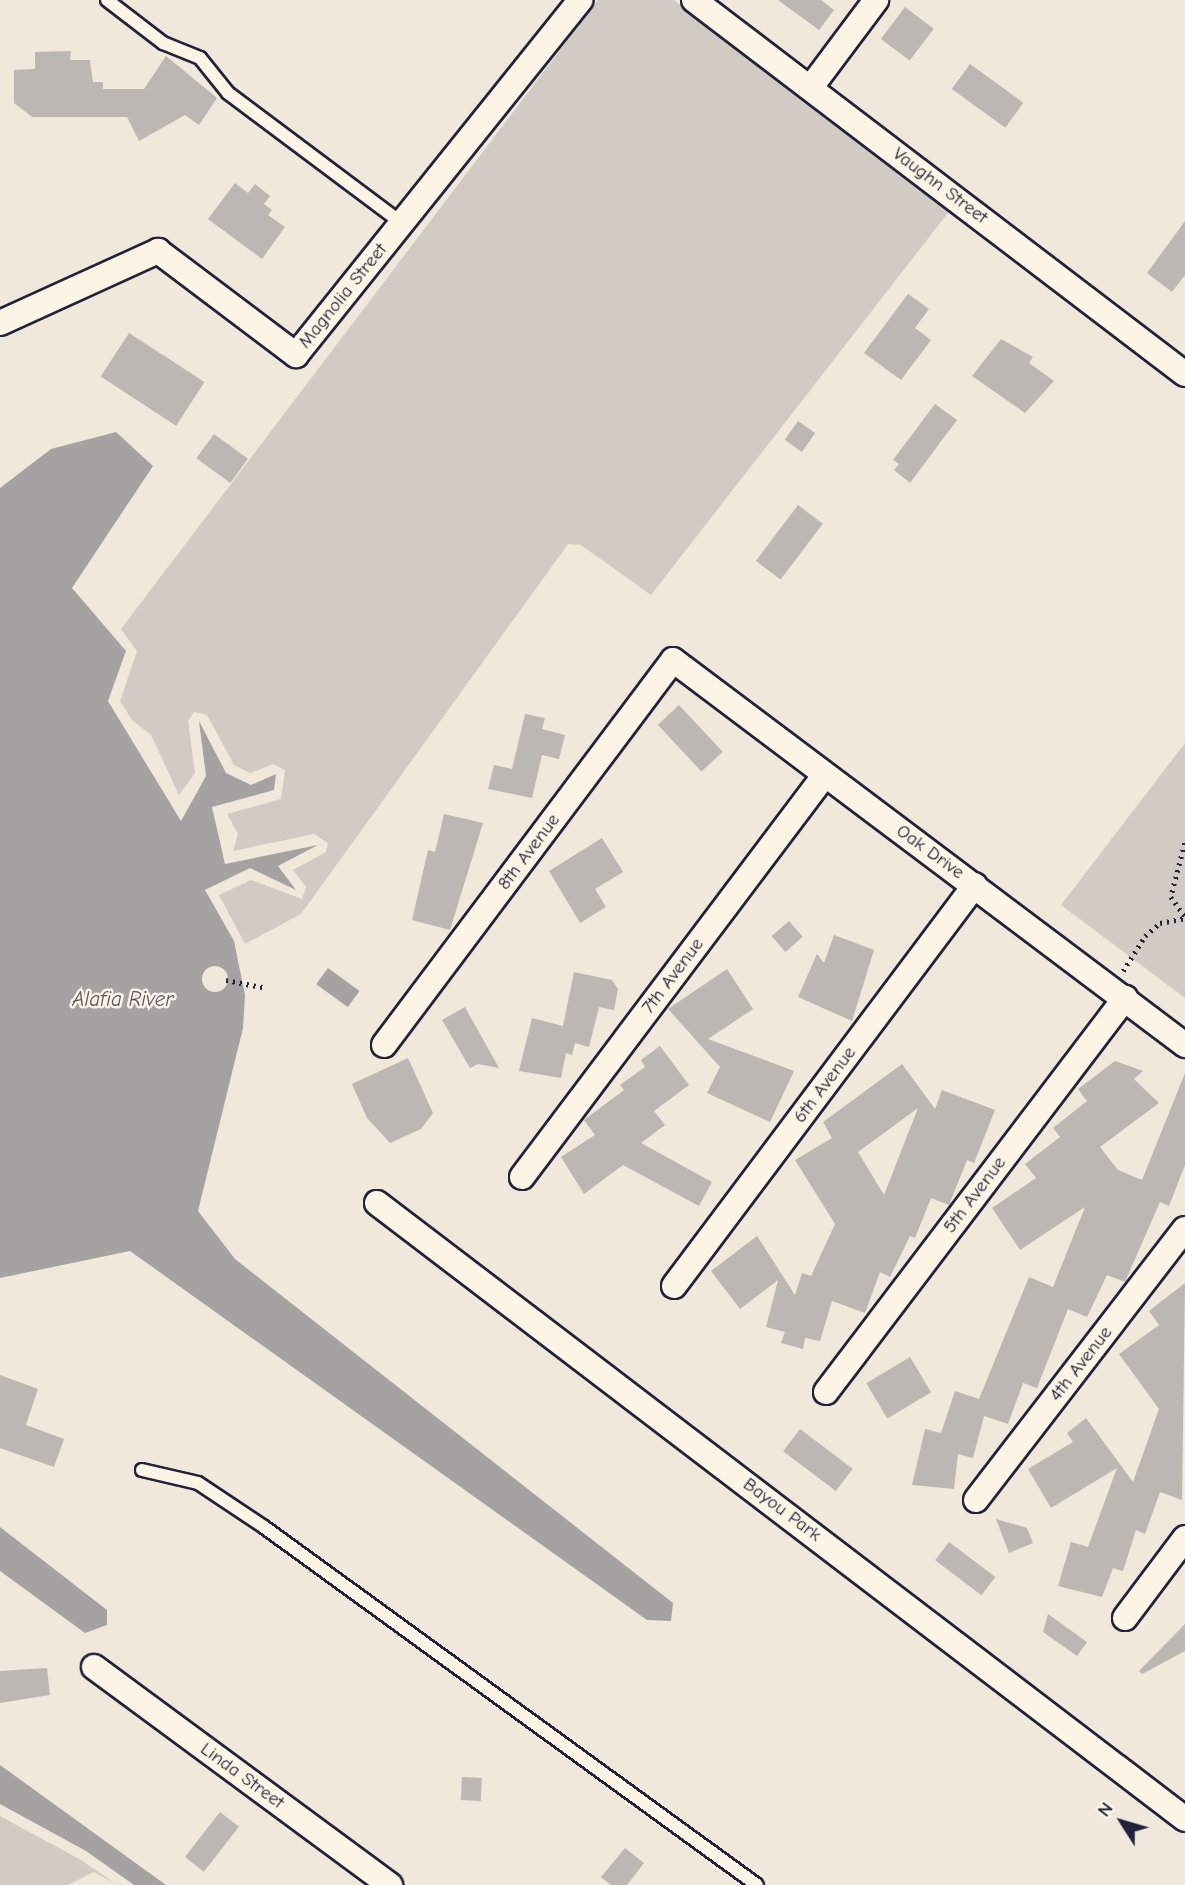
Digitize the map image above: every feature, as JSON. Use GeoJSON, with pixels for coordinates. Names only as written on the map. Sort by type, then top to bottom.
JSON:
{"type":"FeatureCollection","features":[{"type":"Feature","properties":{"kind":"street","name":"Magnolia Street"},"geometry":{"type":"LineString","coordinates":[[0,323],[158,251],[296,355],[580,0]]}},
{"type":"Feature","properties":{"kind":"street","name":"Vaughn Street"},"geometry":{"type":"LineString","coordinates":[[694,0],[1185,374]]}},
{"type":"Feature","properties":{"kind":"street"},"geometry":{"type":"LineString","coordinates":[[811,87],[876,0]]}},
{"type":"Feature","properties":{"kind":"street","name":"Oak Drive"},"geometry":{"type":"LineString","coordinates":[[673,660],[1185,1045]]}},
{"type":"Feature","properties":{"kind":"street","name":"8th Avenue"},"geometry":{"type":"LineString","coordinates":[[384,1045],[673,660]]}},
{"type":"Feature","properties":{"kind":"street","name":"7th Avenue"},"geometry":{"type":"LineString","coordinates":[[522,1177],[824,776]]}},
{"type":"Feature","properties":{"kind":"street","name":"6th Avenue"},"geometry":{"type":"LineString","coordinates":[[674,1286],[975,885]]}},
{"type":"Feature","properties":{"kind":"street","name":"5th Avenue"},"geometry":{"type":"LineString","coordinates":[[826,1392],[1118,993]]}},
{"type":"Feature","properties":{"kind":"street","name":"Bayou Park"},"geometry":{"type":"LineString","coordinates":[[377,1203],[1185,1819]]}},
{"type":"Feature","properties":{"kind":"street","name":"4th Avenue"},"geometry":{"type":"LineString","coordinates":[[976,1500],[1185,1229]]}},
{"type":"Feature","properties":{"kind":"street"},"geometry":{"type":"LineString","coordinates":[[1125,1618],[1185,1538]]}},
{"type":"Feature","properties":{"kind":"street","name":"Linda Street"},"geometry":{"type":"LineString","coordinates":[[94,1667],[390,1885]]}},
{"type":"Feature","properties":{"kind":"lane"},"geometry":{"type":"LineString","coordinates":[[107,0],[163,43],[200,58],[228,93],[402,223]]}},
{"type":"Feature","properties":{"kind":"lane"},"geometry":{"type":"LineString","coordinates":[[142,1470],[198,1483],[253,1520],[757,1885]]}},
{"type":"Feature","properties":{"kind":"path"},"geometry":{"type":"LineString","coordinates":[[1118,993],[1145,936],[1160,923],[1185,917],[1171,897],[1185,843]]}},
{"type":"Feature","properties":{"kind":"path"},"geometry":{"type":"LineString","coordinates":[[226,980],[262,988]]}},
{"type":"Feature","properties":{"kind":"shaded area"},"geometry":{"type":"Polygon","coordinates":[[[598,0],[674,0],[951,209],[651,595],[581,545],[568,544],[301,914],[245,944],[219,895],[251,880],[302,899],[306,887],[293,870],[326,852],[328,843],[314,834],[233,851],[238,834],[227,814],[281,799],[285,770],[273,764],[250,773],[234,765],[207,715],[194,712],[188,721],[195,773],[179,795],[151,735],[132,720],[120,701],[137,651],[121,629],[598,0]]]}},
{"type":"Feature","properties":{"kind":"shaded area"},"geometry":{"type":"Polygon","coordinates":[[[1185,743],[1185,998],[1061,905],[1185,743]]]}},
{"type":"Feature","properties":{"kind":"shaded area"},"geometry":{"type":"Polygon","coordinates":[[[0,1816],[81,1860],[117,1885],[94,1872],[68,1885],[0,1885],[0,1816]]]}},
{"type":"Feature","properties":{"kind":"water","name":"Alafia River"},"geometry":{"type":"Polygon","coordinates":[[[116,432],[153,466],[72,588],[126,651],[108,701],[181,821],[206,776],[199,721],[226,773],[251,785],[276,774],[274,790],[212,807],[225,864],[318,845],[278,866],[296,890],[250,868],[205,890],[234,941],[245,995],[243,1028],[198,1211],[235,1259],[673,1603],[671,1621],[647,1620],[130,1251],[0,1278],[0,488],[51,449],[116,432]]]}},
{"type":"Feature","properties":{"kind":"water"},"geometry":{"type":"Polygon","coordinates":[[[328,968],[360,991],[348,1007],[316,984],[328,968]]]}},
{"type":"Feature","properties":{"kind":"water"},"geometry":{"type":"Polygon","coordinates":[[[0,1527],[107,1610],[107,1625],[85,1633],[0,1571],[0,1527]]]}},
{"type":"Feature","properties":{"kind":"water"},"geometry":{"type":"Polygon","coordinates":[[[0,1765],[166,1885],[134,1885],[86,1851],[0,1804],[0,1765]]]}},
{"type":"Feature","properties":{"kind":"pier"},"geometry":{"type":"Polygon","coordinates":[[[215,966],[224,970],[228,979],[224,988],[215,992],[206,988],[202,979],[206,970],[215,966]]]}},
{"type":"Feature","properties":{"kind":"building"},"geometry":{"type":"Polygon","coordinates":[[[778,0],[821,0],[834,10],[819,30],[778,0]]]}},
{"type":"Feature","properties":{"kind":"building"},"geometry":{"type":"Polygon","coordinates":[[[905,7],[934,29],[910,61],[881,39],[905,7]]]}},
{"type":"Feature","properties":{"kind":"building"},"geometry":{"type":"Polygon","coordinates":[[[71,51],[70,60],[90,60],[93,82],[103,82],[103,89],[144,89],[166,56],[217,98],[199,125],[185,115],[139,141],[127,117],[32,117],[14,103],[14,70],[35,69],[35,52],[71,51]]]}},
{"type":"Feature","properties":{"kind":"building"},"geometry":{"type":"Polygon","coordinates":[[[970,64],[1023,103],[1005,128],[952,89],[970,64]]]}},
{"type":"Feature","properties":{"kind":"building"},"geometry":{"type":"Polygon","coordinates":[[[235,183],[248,193],[255,184],[270,196],[264,204],[272,210],[268,215],[285,227],[262,259],[208,219],[235,183]]]}},
{"type":"Feature","properties":{"kind":"building"},"geometry":{"type":"Polygon","coordinates":[[[1185,221],[1185,275],[1172,292],[1147,273],[1185,221]]]}},
{"type":"Feature","properties":{"kind":"building"},"geometry":{"type":"Polygon","coordinates":[[[908,294],[929,309],[915,328],[931,340],[901,380],[864,353],[908,294]]]}},
{"type":"Feature","properties":{"kind":"building"},"geometry":{"type":"Polygon","coordinates":[[[129,333],[204,382],[176,426],[101,377],[129,333]]]}},
{"type":"Feature","properties":{"kind":"building"},"geometry":{"type":"Polygon","coordinates":[[[1001,339],[1033,357],[1029,363],[1054,381],[1025,413],[972,376],[1001,339]]]}},
{"type":"Feature","properties":{"kind":"building"},"geometry":{"type":"Polygon","coordinates":[[[935,404],[957,420],[910,483],[894,470],[899,464],[893,460],[935,404]]]}},
{"type":"Feature","properties":{"kind":"building"},"geometry":{"type":"Polygon","coordinates":[[[798,421],[815,433],[802,452],[785,440],[798,421]]]}},
{"type":"Feature","properties":{"kind":"building"},"geometry":{"type":"Polygon","coordinates":[[[214,434],[248,459],[230,483],[196,458],[214,434]]]}},
{"type":"Feature","properties":{"kind":"building"},"geometry":{"type":"Polygon","coordinates":[[[798,505],[823,524],[781,580],[756,561],[798,505]]]}},
{"type":"Feature","properties":{"kind":"building"},"geometry":{"type":"Polygon","coordinates":[[[679,705],[723,752],[701,772],[658,725],[679,705]]]}},
{"type":"Feature","properties":{"kind":"building"},"geometry":{"type":"Polygon","coordinates":[[[525,714],[545,718],[542,729],[565,735],[559,759],[542,755],[532,798],[488,789],[494,765],[512,769],[525,714]]]}},
{"type":"Feature","properties":{"kind":"building"},"geometry":{"type":"Polygon","coordinates":[[[444,814],[483,823],[450,930],[412,920],[428,850],[435,852],[444,814]]]}},
{"type":"Feature","properties":{"kind":"building"},"geometry":{"type":"Polygon","coordinates":[[[602,838],[623,872],[595,889],[606,907],[580,923],[549,871],[602,838]]]}},
{"type":"Feature","properties":{"kind":"building"},"geometry":{"type":"Polygon","coordinates":[[[789,921],[803,937],[785,952],[772,936],[789,921]]]}},
{"type":"Feature","properties":{"kind":"building"},"geometry":{"type":"Polygon","coordinates":[[[834,935],[874,950],[852,1021],[798,997],[817,954],[824,963],[834,935]]]}},
{"type":"Feature","properties":{"kind":"building"},"geometry":{"type":"Polygon","coordinates":[[[727,969],[753,1009],[708,1039],[794,1071],[770,1122],[707,1093],[720,1067],[668,1009],[727,969]]]}},
{"type":"Feature","properties":{"kind":"building"},"geometry":{"type":"Polygon","coordinates":[[[574,972],[612,980],[618,989],[614,1010],[599,1007],[589,1047],[575,1043],[572,1055],[566,1053],[561,1078],[519,1071],[532,1018],[563,1026],[574,972]]]}},
{"type":"Feature","properties":{"kind":"building"},"geometry":{"type":"Polygon","coordinates":[[[465,1007],[499,1068],[478,1064],[470,1068],[442,1020],[465,1007]]]}},
{"type":"Feature","properties":{"kind":"building"},"geometry":{"type":"Polygon","coordinates":[[[660,1046],[689,1085],[654,1111],[665,1125],[641,1143],[712,1182],[699,1206],[623,1165],[584,1194],[561,1157],[595,1135],[584,1120],[624,1090],[620,1085],[645,1067],[641,1060],[660,1046]]]}},
{"type":"Feature","properties":{"kind":"building"},"geometry":{"type":"Polygon","coordinates":[[[408,1058],[433,1113],[421,1129],[390,1143],[367,1118],[352,1084],[408,1058]]]}},
{"type":"Feature","properties":{"kind":"building"},"geometry":{"type":"Polygon","coordinates":[[[1115,1061],[1143,1071],[1134,1079],[1159,1103],[1100,1147],[1118,1170],[1142,1180],[1185,1073],[1185,1165],[1169,1206],[1160,1202],[1125,1282],[1107,1275],[1087,1317],[1068,1309],[1037,1388],[1023,1383],[1008,1424],[984,1416],[973,1458],[958,1454],[954,1489],[912,1485],[925,1429],[941,1433],[955,1391],[979,1399],[1029,1277],[1053,1287],[1085,1207],[1020,1250],[992,1208],[1036,1178],[1025,1164],[1060,1137],[1053,1128],[1087,1101],[1078,1089],[1115,1061]]]}},
{"type":"Feature","properties":{"kind":"building"},"geometry":{"type":"Polygon","coordinates":[[[902,1064],[935,1109],[942,1090],[995,1110],[974,1163],[967,1160],[949,1205],[931,1198],[915,1238],[910,1236],[890,1277],[880,1272],[865,1313],[832,1301],[820,1341],[805,1338],[803,1349],[781,1343],[785,1332],[766,1327],[778,1280],[740,1309],[711,1271],[757,1236],[795,1295],[802,1273],[811,1276],[835,1224],[795,1160],[832,1138],[823,1122],[902,1064]],[[918,1108],[858,1152],[884,1195],[918,1108]]]}},
{"type":"Feature","properties":{"kind":"building"},"geometry":{"type":"Polygon","coordinates":[[[1185,1283],[1182,1500],[1160,1492],[1145,1534],[1136,1530],[1123,1571],[1113,1568],[1102,1597],[1058,1586],[1071,1542],[1088,1547],[1117,1468],[1051,1508],[1028,1469],[1073,1442],[1067,1433],[1086,1418],[1133,1482],[1159,1409],[1119,1354],[1159,1325],[1149,1311],[1185,1283]]]}},
{"type":"Feature","properties":{"kind":"building"},"geometry":{"type":"Polygon","coordinates":[[[910,1357],[931,1392],[887,1418],[866,1383],[910,1357]]]}},
{"type":"Feature","properties":{"kind":"building"},"geometry":{"type":"Polygon","coordinates":[[[0,1375],[38,1389],[26,1425],[64,1439],[54,1467],[0,1448],[0,1375]]]}},
{"type":"Feature","properties":{"kind":"building"},"geometry":{"type":"Polygon","coordinates":[[[800,1429],[853,1469],[836,1491],[783,1451],[800,1429]]]}},
{"type":"Feature","properties":{"kind":"building"},"geometry":{"type":"Polygon","coordinates":[[[996,1519],[1027,1528],[1033,1543],[1009,1553],[996,1519]]]}},
{"type":"Feature","properties":{"kind":"building"},"geometry":{"type":"Polygon","coordinates":[[[949,1542],[995,1577],[981,1595],[935,1560],[949,1542]]]}},
{"type":"Feature","properties":{"kind":"building"},"geometry":{"type":"Polygon","coordinates":[[[1048,1614],[1087,1642],[1077,1656],[1043,1632],[1048,1614]]]}},
{"type":"Feature","properties":{"kind":"building"},"geometry":{"type":"Polygon","coordinates":[[[1185,1624],[1185,1651],[1142,1674],[1139,1671],[1185,1624]]]}},
{"type":"Feature","properties":{"kind":"building"},"geometry":{"type":"Polygon","coordinates":[[[47,1668],[50,1695],[0,1703],[0,1671],[47,1668]]]}},
{"type":"Feature","properties":{"kind":"building"},"geometry":{"type":"Polygon","coordinates":[[[462,1777],[482,1778],[481,1801],[461,1800],[462,1777]]]}},
{"type":"Feature","properties":{"kind":"building"},"geometry":{"type":"Polygon","coordinates":[[[220,1812],[239,1827],[204,1872],[185,1857],[220,1812]]]}},
{"type":"Feature","properties":{"kind":"building"},"geometry":{"type":"Polygon","coordinates":[[[625,1848],[644,1863],[627,1885],[611,1885],[601,1877],[625,1848]]]}}]}
